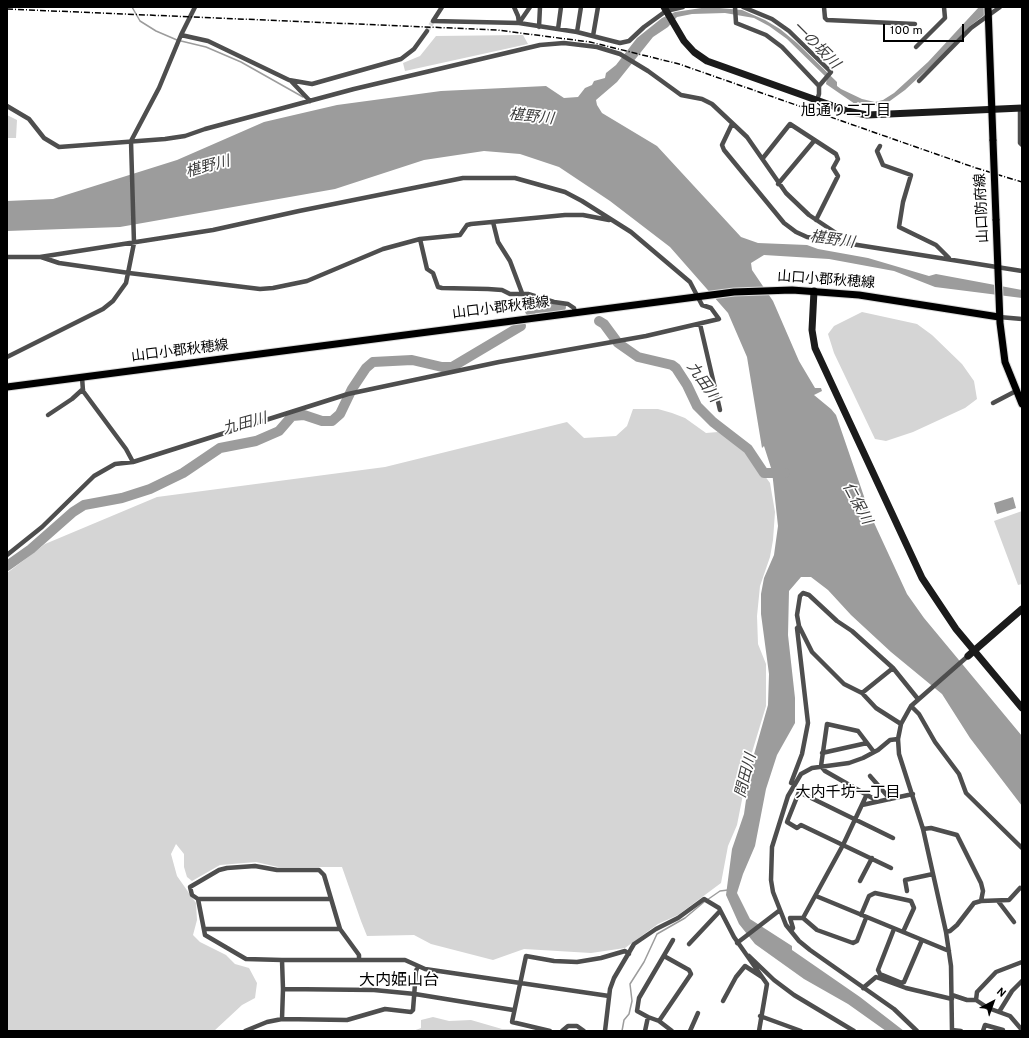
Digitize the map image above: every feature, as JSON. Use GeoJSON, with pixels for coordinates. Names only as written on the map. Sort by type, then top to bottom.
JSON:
{"type":"FeatureCollection","features":[{"type":"Feature","properties":{"kind":"main road","name":"山口防府線"},"geometry":{"type":"LineString","coordinates":[[989,12],[999,317],[1005,362],[1022,404]]}},
{"type":"Feature","properties":{"kind":"main road","name":"山口小郡秋穂線"},"geometry":{"type":"LineString","coordinates":[[7,387],[734,292],[792,290],[814,291],[877,298],[999,317]]}},
{"type":"Feature","properties":{"kind":"street"},"geometry":{"type":"LineString","coordinates":[[7,357],[102,309],[120,293],[126,282],[134,243],[131,143],[159,88],[181,35],[195,7]]}},
{"type":"Feature","properties":{"kind":"street"},"geometry":{"type":"LineString","coordinates":[[442,7],[433,21],[519,23],[577,32],[620,43],[629,41],[666,10],[683,7]]}},
{"type":"Feature","properties":{"kind":"street"},"geometry":{"type":"LineString","coordinates":[[514,7],[519,23]]}},
{"type":"Feature","properties":{"kind":"street"},"geometry":{"type":"LineString","coordinates":[[519,23],[530,7]]}},
{"type":"Feature","properties":{"kind":"street"},"geometry":{"type":"LineString","coordinates":[[539,26],[540,7]]}},
{"type":"Feature","properties":{"kind":"street"},"geometry":{"type":"LineString","coordinates":[[558,29],[561,7]]}},
{"type":"Feature","properties":{"kind":"street"},"geometry":{"type":"LineString","coordinates":[[577,32],[581,7]]}},
{"type":"Feature","properties":{"kind":"street"},"geometry":{"type":"LineString","coordinates":[[593,36],[598,7]]}},
{"type":"Feature","properties":{"kind":"street"},"geometry":{"type":"LineString","coordinates":[[735,7],[736,23],[766,36],[782,48],[819,86]]}},
{"type":"Feature","properties":{"kind":"street"},"geometry":{"type":"LineString","coordinates":[[743,7],[772,19],[789,31],[831,72],[819,86],[819,94],[816,100]]}},
{"type":"Feature","properties":{"kind":"street"},"geometry":{"type":"LineString","coordinates":[[824,7],[825,18],[827,20],[915,24]]}},
{"type":"Feature","properties":{"kind":"street"},"geometry":{"type":"LineString","coordinates":[[916,47],[945,18],[944,7]]}},
{"type":"Feature","properties":{"kind":"street"},"geometry":{"type":"LineString","coordinates":[[919,81],[971,28],[989,12],[1000,7]]}},
{"type":"Feature","properties":{"kind":"street"},"geometry":{"type":"LineString","coordinates":[[666,10],[676,29],[694,52],[707,61],[847,111],[867,114],[1021,108],[1020,143],[1022,145]]}},
{"type":"Feature","properties":{"kind":"street"},"geometry":{"type":"LineString","coordinates":[[181,35],[208,41],[289,80],[312,84],[401,59],[414,49],[427,31]]}},
{"type":"Feature","properties":{"kind":"street"},"geometry":{"type":"LineString","coordinates":[[7,106],[29,119],[44,138],[59,147],[131,143],[180,137],[310,101],[540,45],[564,43],[597,47],[618,54],[634,63],[681,95],[707,101],[746,137],[763,158],[778,184],[800,207],[836,233],[839,236],[839,241]]}},
{"type":"Feature","properties":{"kind":"street"},"geometry":{"type":"LineString","coordinates":[[618,54],[620,43]]}},
{"type":"Feature","properties":{"kind":"street"},"geometry":{"type":"LineString","coordinates":[[289,80],[310,101]]}},
{"type":"Feature","properties":{"kind":"street"},"geometry":{"type":"LineString","coordinates":[[732,124],[722,145],[724,150],[784,222],[796,232],[807,237],[949,258],[998,270],[1022,271]]}},
{"type":"Feature","properties":{"kind":"street"},"geometry":{"type":"LineString","coordinates":[[763,158],[790,124],[836,154],[838,159],[833,168],[838,176],[816,220]]}},
{"type":"Feature","properties":{"kind":"street"},"geometry":{"type":"LineString","coordinates":[[778,184],[814,141]]}},
{"type":"Feature","properties":{"kind":"street"},"geometry":{"type":"LineString","coordinates":[[880,146],[877,151],[883,165],[911,175],[902,202],[899,227],[936,245],[949,258]]}},
{"type":"Feature","properties":{"kind":"street"},"geometry":{"type":"LineString","coordinates":[[7,257],[40,257],[220,229],[299,211],[463,178],[515,178],[540,184],[576,198],[613,221],[656,252],[690,282],[700,297],[702,305],[711,308],[719,319],[354,392],[133,462],[115,464],[94,476],[42,527],[7,555]]}},
{"type":"Feature","properties":{"kind":"street"},"geometry":{"type":"LineString","coordinates":[[40,257],[59,263],[260,289],[307,281],[383,249],[420,239],[460,236],[467,225],[565,215],[583,215],[613,221]]}},
{"type":"Feature","properties":{"kind":"street"},"geometry":{"type":"LineString","coordinates":[[493,222],[498,242],[510,261],[522,293]]}},
{"type":"Feature","properties":{"kind":"street"},"geometry":{"type":"LineString","coordinates":[[420,239],[427,269],[432,273],[438,286],[442,288],[495,290],[510,294],[522,293],[568,304],[574,308],[575,313]]}},
{"type":"Feature","properties":{"kind":"street"},"geometry":{"type":"LineString","coordinates":[[814,291],[812,330],[815,348],[922,578],[943,610],[1022,708]]}},
{"type":"Feature","properties":{"kind":"street"},"geometry":{"type":"LineString","coordinates":[[999,317],[1022,318]]}},
{"type":"Feature","properties":{"kind":"street"},"geometry":{"type":"LineString","coordinates":[[700,324],[720,410]]}},
{"type":"Feature","properties":{"kind":"street"},"geometry":{"type":"LineString","coordinates":[[82,377],[83,389],[126,449],[133,462]]}},
{"type":"Feature","properties":{"kind":"street"},"geometry":{"type":"LineString","coordinates":[[993,403],[1022,386]]}},
{"type":"Feature","properties":{"kind":"street"},"geometry":{"type":"LineString","coordinates":[[48,415],[72,399],[83,389]]}},
{"type":"Feature","properties":{"kind":"street"},"geometry":{"type":"LineString","coordinates":[[901,724],[876,708],[862,693],[844,684],[812,652],[799,626],[797,615],[800,596],[803,593],[809,595],[837,621],[852,631],[893,668],[919,698]]}},
{"type":"Feature","properties":{"kind":"street"},"geometry":{"type":"LineString","coordinates":[[961,1031],[952,1030],[952,997],[949,951],[946,932],[923,829],[899,754],[898,739],[901,724],[911,706],[1022,609]]}},
{"type":"Feature","properties":{"kind":"street"},"geometry":{"type":"LineString","coordinates":[[793,785],[791,784],[802,754],[808,723],[797,628],[799,626]]}},
{"type":"Feature","properties":{"kind":"street"},"geometry":{"type":"LineString","coordinates":[[862,693],[893,668]]}},
{"type":"Feature","properties":{"kind":"street"},"geometry":{"type":"LineString","coordinates":[[911,706],[919,714],[935,742],[959,774],[966,793],[1022,848]]}},
{"type":"Feature","properties":{"kind":"street"},"geometry":{"type":"LineString","coordinates":[[874,752],[858,731],[827,724],[822,753],[822,766],[825,771],[867,794],[876,802]]}},
{"type":"Feature","properties":{"kind":"street"},"geometry":{"type":"LineString","coordinates":[[898,739],[890,740],[874,752],[849,763],[822,766],[801,774],[793,785],[780,820],[770,855],[771,880],[778,911],[791,931],[810,950],[894,1009],[917,1031]]}},
{"type":"Feature","properties":{"kind":"street"},"geometry":{"type":"LineString","coordinates":[[822,753],[867,743]]}},
{"type":"Feature","properties":{"kind":"street"},"geometry":{"type":"LineString","coordinates":[[870,776],[890,799]]}},
{"type":"Feature","properties":{"kind":"street"},"geometry":{"type":"LineString","coordinates":[[891,868],[801,825],[797,828],[787,822],[799,792],[855,821],[893,838]]}},
{"type":"Feature","properties":{"kind":"street"},"geometry":{"type":"LineString","coordinates":[[803,918],[843,845],[867,794]]}},
{"type":"Feature","properties":{"kind":"street"},"geometry":{"type":"LineString","coordinates":[[862,805],[913,794]]}},
{"type":"Feature","properties":{"kind":"street"},"geometry":{"type":"LineString","coordinates":[[923,829],[931,828],[957,835],[981,883],[983,891],[981,901]]}},
{"type":"Feature","properties":{"kind":"street"},"geometry":{"type":"LineString","coordinates":[[860,881],[872,858]]}},
{"type":"Feature","properties":{"kind":"street"},"geometry":{"type":"LineString","coordinates":[[331,899],[198,899],[192,895],[190,887],[213,873],[227,868],[254,866],[277,870],[319,870],[324,875],[340,929],[359,955],[359,959]]}},
{"type":"Feature","properties":{"kind":"street"},"geometry":{"type":"LineString","coordinates":[[907,891],[905,880],[933,874]]}},
{"type":"Feature","properties":{"kind":"street"},"geometry":{"type":"LineString","coordinates":[[946,932],[950,931],[957,925],[974,903],[981,901],[1009,900],[1020,888]]}},
{"type":"Feature","properties":{"kind":"street"},"geometry":{"type":"LineString","coordinates":[[861,916],[869,896],[875,893],[911,901],[914,908],[904,932]]}},
{"type":"Feature","properties":{"kind":"street"},"geometry":{"type":"LineString","coordinates":[[816,896],[861,916],[949,951]]}},
{"type":"Feature","properties":{"kind":"street"},"geometry":{"type":"LineString","coordinates":[[198,899],[205,935],[246,958],[282,960],[405,960],[425,969],[609,996]]}},
{"type":"Feature","properties":{"kind":"street"},"geometry":{"type":"LineString","coordinates":[[605,1031],[609,996],[614,978],[634,944],[704,899],[716,906],[720,911],[750,962],[767,984],[760,1016],[759,1031]]}},
{"type":"Feature","properties":{"kind":"street"},"geometry":{"type":"LineString","coordinates":[[998,901],[1014,922]]}},
{"type":"Feature","properties":{"kind":"street"},"geometry":{"type":"LineString","coordinates":[[690,944],[720,911]]}},
{"type":"Feature","properties":{"kind":"street"},"geometry":{"type":"LineString","coordinates":[[739,942],[778,911]]}},
{"type":"Feature","properties":{"kind":"street"},"geometry":{"type":"LineString","coordinates":[[791,931],[793,928],[790,918],[803,918],[818,930],[853,943],[857,941],[866,918]]}},
{"type":"Feature","properties":{"kind":"street"},"geometry":{"type":"LineString","coordinates":[[204,929],[340,929]]}},
{"type":"Feature","properties":{"kind":"street"},"geometry":{"type":"LineString","coordinates":[[894,929],[878,970],[880,974],[902,983],[904,982],[922,940]]}},
{"type":"Feature","properties":{"kind":"street"},"geometry":{"type":"LineString","coordinates":[[672,1031],[659,1021],[637,1011],[639,998],[673,940]]}},
{"type":"Feature","properties":{"kind":"street"},"geometry":{"type":"LineString","coordinates":[[550,1031],[512,1022],[513,1010],[526,956],[554,961],[577,962],[601,958],[625,951],[629,954]]}},
{"type":"Feature","properties":{"kind":"street"},"geometry":{"type":"LineString","coordinates":[[746,953],[774,980],[794,995],[854,1031]]}},
{"type":"Feature","properties":{"kind":"street"},"geometry":{"type":"LineString","coordinates":[[659,1021],[691,974],[690,970],[664,956]]}},
{"type":"Feature","properties":{"kind":"street"},"geometry":{"type":"LineString","coordinates":[[282,960],[282,1019]]}},
{"type":"Feature","properties":{"kind":"street"},"geometry":{"type":"LineString","coordinates":[[976,1000],[977,992],[996,972],[1022,962]]}},
{"type":"Feature","properties":{"kind":"street"},"geometry":{"type":"LineString","coordinates":[[245,1031],[266,1022],[282,1019],[347,1020],[385,1009],[411,1012],[413,1010],[416,971],[418,966]]}},
{"type":"Feature","properties":{"kind":"street"},"geometry":{"type":"LineString","coordinates":[[723,1001],[736,978],[745,966],[759,977],[763,977]]}},
{"type":"Feature","properties":{"kind":"street"},"geometry":{"type":"LineString","coordinates":[[864,988],[876,977],[906,988],[968,1000],[976,1000],[988,1008],[1010,1016],[1022,1030]]}},
{"type":"Feature","properties":{"kind":"street"},"geometry":{"type":"LineString","coordinates":[[999,1012],[1012,991],[1022,981]]}},
{"type":"Feature","properties":{"kind":"street"},"geometry":{"type":"LineString","coordinates":[[283,989],[374,990],[415,994],[513,1010]]}},
{"type":"Feature","properties":{"kind":"street"},"geometry":{"type":"LineString","coordinates":[[690,1031],[698,1013]]}},
{"type":"Feature","properties":{"kind":"street"},"geometry":{"type":"LineString","coordinates":[[760,1016],[801,1031]]}},
{"type":"Feature","properties":{"kind":"street"},"geometry":{"type":"LineString","coordinates":[[645,1031],[648,1017]]}},
{"type":"Feature","properties":{"kind":"street"},"geometry":{"type":"LineString","coordinates":[[983,1031],[985,1025],[1003,1030]]}},
{"type":"Feature","properties":{"kind":"street"},"geometry":{"type":"LineString","coordinates":[[562,1031],[568,1026],[577,1026],[584,1031]]}},
{"type":"Feature","properties":{"kind":"shaded area"},"geometry":{"type":"Polygon","coordinates":[[[523,35],[528,44],[405,71],[403,63],[420,56],[436,36],[523,35]]]}},
{"type":"Feature","properties":{"kind":"shaded area"},"geometry":{"type":"Polygon","coordinates":[[[7,115],[17,120],[16,138],[7,138],[7,115]]]}},
{"type":"Feature","properties":{"kind":"shaded area"},"geometry":{"type":"Polygon","coordinates":[[[862,312],[917,324],[932,335],[962,364],[974,381],[977,399],[965,408],[913,432],[886,441],[875,439],[834,353],[828,334],[834,326],[862,312]]]}},
{"type":"Feature","properties":{"kind":"shaded area"},"geometry":{"type":"Polygon","coordinates":[[[633,409],[658,409],[685,418],[706,433],[718,432],[745,449],[770,483],[775,512],[773,540],[770,557],[760,586],[757,616],[758,644],[766,664],[766,706],[750,759],[737,825],[728,846],[721,883],[678,915],[658,924],[625,948],[591,953],[524,949],[493,960],[431,944],[414,935],[367,936],[342,867],[278,867],[256,862],[220,865],[192,881],[187,877],[184,867],[184,854],[176,844],[171,854],[177,876],[196,903],[197,920],[193,935],[200,942],[226,955],[235,964],[249,968],[257,983],[255,998],[242,1005],[214,1031],[7,1031],[7,573],[45,544],[157,497],[385,467],[567,422],[584,438],[616,436],[627,426],[633,409]]]}},
{"type":"Feature","properties":{"kind":"shaded area"},"geometry":{"type":"Polygon","coordinates":[[[1022,511],[1022,584],[1018,585],[994,521],[1022,511]]]}},
{"type":"Feature","properties":{"kind":"shaded area"},"geometry":{"type":"Polygon","coordinates":[[[433,1017],[449,1021],[471,1020],[502,1029],[522,1029],[535,1031],[413,1031],[421,1028],[421,1020],[433,1017]]]}},
{"type":"Feature","properties":{"kind":"water"},"geometry":{"type":"Polygon","coordinates":[[[708,7],[742,10],[765,20],[780,29],[797,43],[837,82],[837,86],[841,89],[862,99],[875,102],[883,100],[894,93],[928,62],[979,7],[995,7],[970,26],[946,52],[905,90],[883,106],[866,106],[858,102],[855,104],[826,84],[827,78],[787,39],[769,26],[754,18],[725,13],[692,14],[677,17],[668,27],[653,37],[617,82],[596,100],[602,113],[657,146],[741,237],[758,243],[807,245],[818,249],[868,258],[929,276],[936,274],[1022,290],[1022,298],[935,287],[894,271],[829,259],[764,255],[751,263],[752,270],[773,301],[799,361],[815,388],[821,388],[822,391],[814,395],[836,415],[870,514],[907,594],[924,618],[1022,736],[1022,806],[970,738],[942,694],[891,652],[851,615],[828,590],[811,577],[801,577],[789,591],[788,635],[795,698],[795,723],[777,755],[766,789],[755,846],[737,893],[750,919],[792,946],[792,950],[860,997],[904,1031],[886,1031],[848,1004],[804,979],[755,944],[739,924],[726,895],[732,849],[744,814],[751,765],[768,705],[769,674],[761,614],[761,594],[764,578],[774,555],[778,526],[772,471],[764,446],[762,448],[747,357],[728,313],[670,247],[610,201],[559,167],[520,154],[484,151],[424,160],[335,189],[120,227],[7,231],[7,201],[53,199],[177,160],[264,122],[337,105],[441,91],[546,86],[564,98],[578,97],[585,88],[592,85],[594,81],[605,78],[606,73],[616,65],[637,38],[662,18],[675,12],[708,7]]]}},
{"type":"Feature","properties":{"kind":"water"},"geometry":{"type":"Polygon","coordinates":[[[1013,497],[1016,508],[997,514],[994,503],[1013,497]]]}},
{"type":"Feature","properties":{"kind":"waterway"},"geometry":{"type":"LineString","coordinates":[[132,7],[140,21],[156,31],[177,40]]}},
{"type":"Feature","properties":{"kind":"waterway"},"geometry":{"type":"LineString","coordinates":[[181,41],[206,47],[241,62],[303,97]]}},
{"type":"Feature","properties":{"kind":"waterway","name":"九田川"},"geometry":{"type":"LineString","coordinates":[[530,311],[535,308],[561,307]]}},
{"type":"Feature","properties":{"kind":"waterway","name":"九田川"},"geometry":{"type":"LineString","coordinates":[[599,321],[604,324],[618,343],[638,357],[672,365],[676,368],[687,385],[697,406],[713,422],[748,449],[764,473],[785,473]]}},
{"type":"Feature","properties":{"kind":"waterway","name":"九田川"},"geometry":{"type":"LineString","coordinates":[[7,566],[31,549],[73,512],[84,505],[122,498],[150,489],[183,473],[220,448],[256,441],[279,431],[292,416],[304,415],[322,421],[332,421],[340,414],[352,389],[366,368],[373,362],[412,360],[442,367],[452,367],[521,326]]}},
{"type":"Feature","properties":{"kind":"waterway"},"geometry":{"type":"LineString","coordinates":[[707,900],[720,891],[728,890]]}},
{"type":"Feature","properties":{"kind":"waterway"},"geometry":{"type":"LineString","coordinates":[[622,1031],[624,1020],[629,1014],[632,1001],[630,984],[644,962],[657,934],[685,918],[704,902]]}},
{"type":"Feature","properties":{"kind":"tunnel"},"geometry":{"type":"LineString","coordinates":[[427,31],[433,21]]}},
{"type":"Feature","properties":{"kind":"railway"},"geometry":{"type":"LineString","coordinates":[[7,9],[497,30],[590,42],[679,64],[976,168],[1022,182]]}},
{"type":"Feature","properties":{"kind":"district","name":"旭通り二丁目"},"geometry":{"type":"Point","coordinates":[846,112]}},
{"type":"Feature","properties":{"kind":"district","name":"大内千坊一丁目"},"geometry":{"type":"Point","coordinates":[848,794]}},
{"type":"Feature","properties":{"kind":"district","name":"大内姫山台"},"geometry":{"type":"Point","coordinates":[399,982]}},
{"type":"Feature","properties":{"kind":"water label","name":"一の坂川"},"geometry":{"type":"Point","coordinates":[815,46]}},
{"type":"Feature","properties":{"kind":"water label","name":"椹野川"},"geometry":{"type":"Point","coordinates":[531,118]}},
{"type":"Feature","properties":{"kind":"water label","name":"椹野川"},"geometry":{"type":"Point","coordinates":[208,168]}},
{"type":"Feature","properties":{"kind":"water label","name":"椹野川"},"geometry":{"type":"Point","coordinates":[832,241]}},
{"type":"Feature","properties":{"kind":"water label","name":"仁保川"},"geometry":{"type":"Point","coordinates":[856,504]}},
{"type":"Feature","properties":{"kind":"water label","name":"問田川"},"geometry":{"type":"Point","coordinates":[747,776]}}]}
